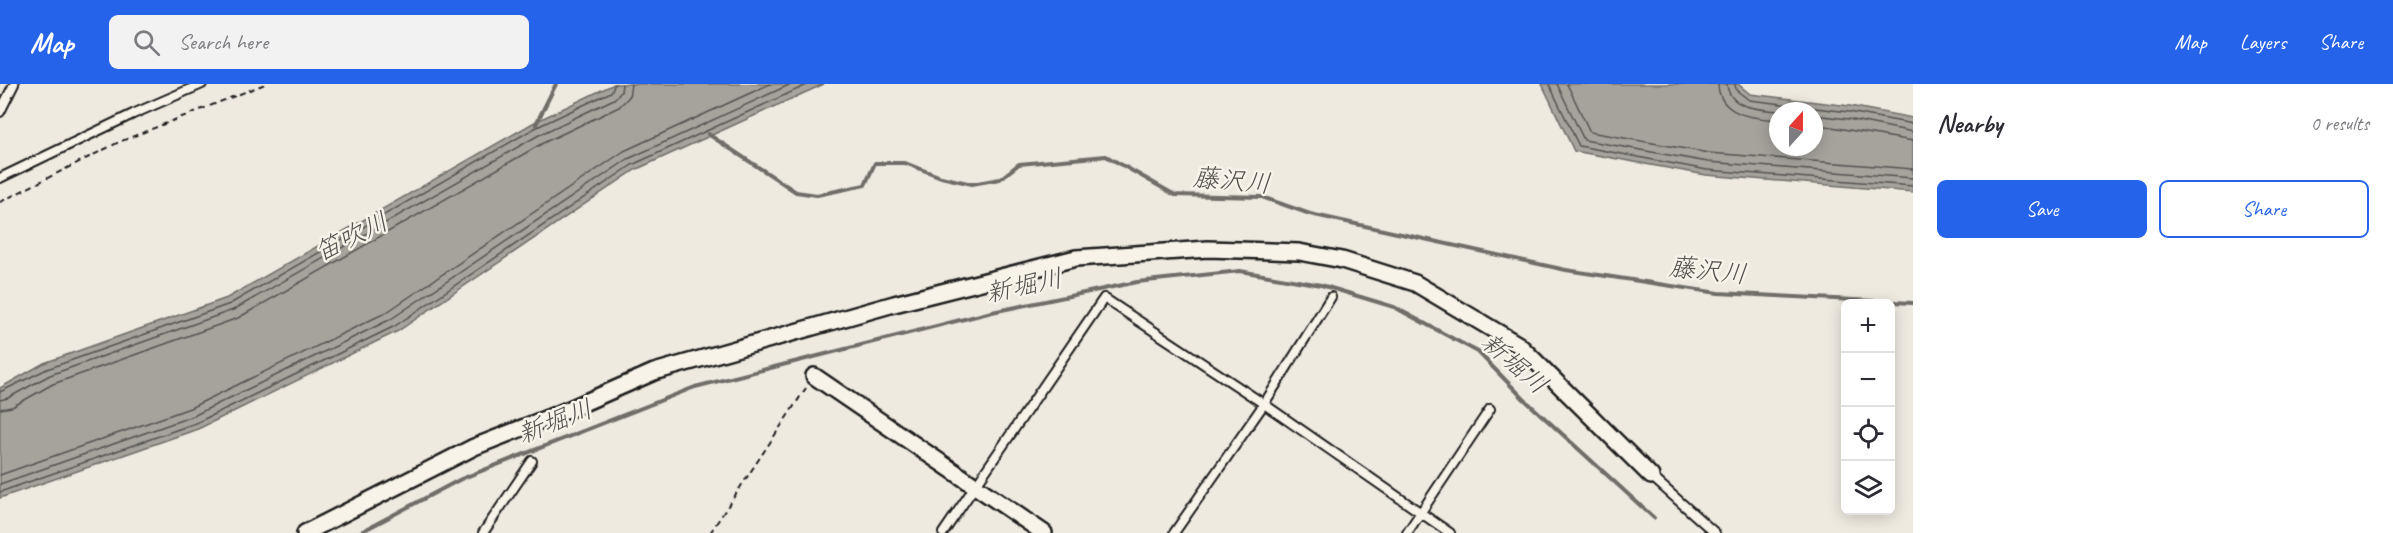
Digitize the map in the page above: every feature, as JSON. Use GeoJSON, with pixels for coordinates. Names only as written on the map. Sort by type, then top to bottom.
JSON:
{"type":"FeatureCollection","features":[{"type":"Feature","properties":{"kind":"street"},"geometry":{"type":"LineString","coordinates":[[305,533],[474,447],[654,372],[894,304],[1076,258],[1208,249],[1299,252],[1342,260],[1415,283],[1519,345],[1651,476]]}},
{"type":"Feature","properties":{"kind":"street"},"geometry":{"type":"LineString","coordinates":[[814,376],[1044,533]]}},
{"type":"Feature","properties":{"kind":"lane"},"geometry":{"type":"LineString","coordinates":[[0,112],[14,84]]}},
{"type":"Feature","properties":{"kind":"lane"},"geometry":{"type":"LineString","coordinates":[[0,178],[133,114],[202,84]]}},
{"type":"Feature","properties":{"kind":"lane"},"geometry":{"type":"LineString","coordinates":[[1174,533],[1264,404],[1331,297]]}},
{"type":"Feature","properties":{"kind":"lane"},"geometry":{"type":"LineString","coordinates":[[943,533],[1104,298],[1264,404],[1450,533]]}},
{"type":"Feature","properties":{"kind":"lane"},"geometry":{"type":"LineString","coordinates":[[1407,533],[1490,409]]}},
{"type":"Feature","properties":{"kind":"lane"},"geometry":{"type":"LineString","coordinates":[[483,533],[532,461]]}},
{"type":"Feature","properties":{"kind":"lane"},"geometry":{"type":"LineString","coordinates":[[1651,476],[1715,533]]}},
{"type":"Feature","properties":{"kind":"path"},"geometry":{"type":"LineString","coordinates":[[0,202],[119,142],[265,84]]}},
{"type":"Feature","properties":{"kind":"path"},"geometry":{"type":"LineString","coordinates":[[710,533],[814,376]]}},
{"type":"Feature","properties":{"kind":"water","name":"笛吹川"},"geometry":{"type":"Polygon","coordinates":[[[614,84],[824,84],[635,170],[398,331],[198,429],[0,498],[0,388],[44,363],[227,298],[533,123],[614,84]]]}},
{"type":"Feature","properties":{"kind":"water"},"geometry":{"type":"Polygon","coordinates":[[[1542,84],[1738,84],[1750,94],[1817,102],[1769,102],[1769,156],[1823,156],[1823,103],[1913,118],[1913,192],[1706,175],[1574,151],[1542,84]]]}},
{"type":"Feature","properties":{"kind":"waterway"},"geometry":{"type":"LineString","coordinates":[[536,124],[556,84]]}},
{"type":"Feature","properties":{"kind":"waterway","name":"藤沢川"},"geometry":{"type":"LineString","coordinates":[[708,134],[796,192],[817,195],[865,185],[875,163],[905,163],[941,177],[972,184],[1000,179],[1019,164],[1106,156],[1175,195],[1262,197],[1310,214],[1566,270],[1718,293],[1913,303]]}},
{"type":"Feature","properties":{"kind":"waterway","name":"新堀川"},"geometry":{"type":"LineString","coordinates":[[359,533],[461,479],[695,387],[992,312],[1137,282],[1240,271],[1321,285],[1394,307],[1478,352],[1525,400],[1654,518]]}}]}
